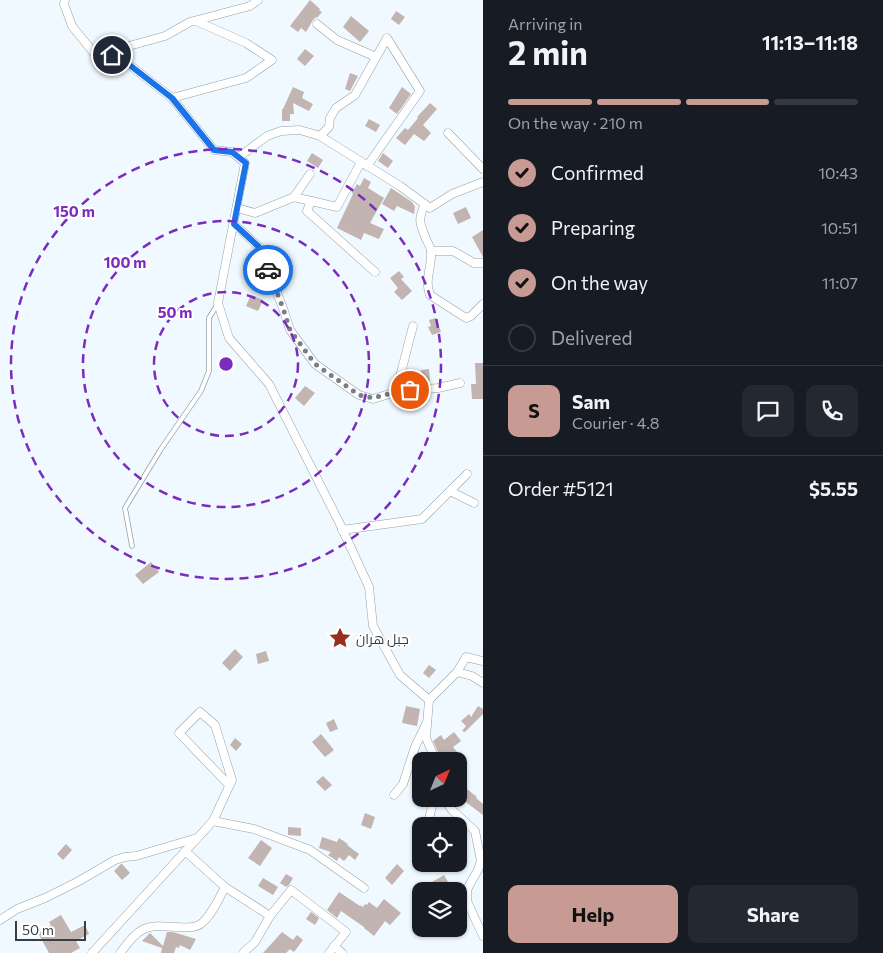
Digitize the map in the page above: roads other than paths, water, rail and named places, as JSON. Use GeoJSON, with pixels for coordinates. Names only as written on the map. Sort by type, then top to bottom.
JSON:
{"type":"FeatureCollection","features":[{"type":"Feature","properties":{"kind":"street"},"geometry":{"type":"LineString","coordinates":[[65,0],[64,4],[72,26],[94,52],[118,56],[172,98],[214,150],[232,152],[246,163],[218,303],[229,338],[269,384],[369,587],[373,626],[400,675],[429,700]]}},
{"type":"Feature","properties":{"kind":"street"},"geometry":{"type":"LineString","coordinates":[[118,56],[129,46],[165,36],[190,22],[250,6],[258,0]]}},
{"type":"Feature","properties":{"kind":"street"},"geometry":{"type":"LineString","coordinates":[[172,98],[246,78],[272,60],[246,44],[196,21]]}},
{"type":"Feature","properties":{"kind":"street"},"geometry":{"type":"LineString","coordinates":[[317,24],[337,40],[376,57]]}},
{"type":"Feature","properties":{"kind":"street"},"geometry":{"type":"LineString","coordinates":[[294,197],[337,207],[364,164],[420,91],[387,38],[355,95],[336,108],[330,118],[329,127],[320,136]]}},
{"type":"Feature","properties":{"kind":"street"},"geometry":{"type":"LineString","coordinates":[[239,158],[267,136],[282,131],[300,130],[320,136],[400,186],[430,208],[452,194],[483,182]]}},
{"type":"Feature","properties":{"kind":"street"},"geometry":{"type":"LineString","coordinates":[[448,133],[483,169]]}},
{"type":"Feature","properties":{"kind":"street"},"geometry":{"type":"LineString","coordinates":[[237,208],[256,213],[294,197],[310,174]]}},
{"type":"Feature","properties":{"kind":"street"},"geometry":{"type":"LineString","coordinates":[[311,201],[307,211],[375,272]]}},
{"type":"Feature","properties":{"kind":"street"},"geometry":{"type":"LineString","coordinates":[[425,204],[420,216],[420,223],[431,251],[427,284],[430,295],[466,318],[471,316],[483,304]]}},
{"type":"Feature","properties":{"kind":"street"},"geometry":{"type":"LineString","coordinates":[[234,224],[258,246],[290,330],[315,364],[359,395],[373,398],[396,392],[438,388],[460,383]]}},
{"type":"Feature","properties":{"kind":"street"},"geometry":{"type":"LineString","coordinates":[[431,251],[453,251],[474,263],[483,263]]}},
{"type":"Feature","properties":{"kind":"street"},"geometry":{"type":"LineString","coordinates":[[396,392],[413,326]]}},
{"type":"Feature","properties":{"kind":"street"},"geometry":{"type":"LineString","coordinates":[[342,530],[422,519],[467,474]]}},
{"type":"Feature","properties":{"kind":"street"},"geometry":{"type":"LineString","coordinates":[[450,491],[474,503]]}},
{"type":"Feature","properties":{"kind":"street"},"geometry":{"type":"LineString","coordinates":[[432,752],[426,738],[429,700],[456,672],[466,657],[483,661]]}},
{"type":"Feature","properties":{"kind":"street"},"geometry":{"type":"LineString","coordinates":[[456,672],[472,676],[483,683]]}},
{"type":"Feature","properties":{"kind":"street"},"geometry":{"type":"LineString","coordinates":[[92,953],[213,821],[232,780],[215,725],[200,712],[179,733],[229,785]]}},
{"type":"Feature","properties":{"kind":"street"},"geometry":{"type":"LineString","coordinates":[[394,795],[402,784],[415,747],[427,722]]}},
{"type":"Feature","properties":{"kind":"street"},"geometry":{"type":"LineString","coordinates":[[451,808],[475,831],[482,861],[467,890],[467,901],[483,936]]}},
{"type":"Feature","properties":{"kind":"street"},"geometry":{"type":"LineString","coordinates":[[213,821],[254,829],[310,850],[364,888]]}},
{"type":"Feature","properties":{"kind":"street"},"geometry":{"type":"LineString","coordinates":[[0,920],[17,909],[80,881],[115,860],[136,856],[197,838]]}},
{"type":"Feature","properties":{"kind":"street"},"geometry":{"type":"LineString","coordinates":[[185,851],[225,887],[270,916]]}},
{"type":"Feature","properties":{"kind":"street"},"geometry":{"type":"LineString","coordinates":[[120,953],[141,931],[151,927],[165,925],[197,927],[210,914],[225,887]]}},
{"type":"Feature","properties":{"kind":"street"},"geometry":{"type":"LineString","coordinates":[[243,953],[256,942],[270,916],[291,890],[346,932],[329,953]]}},
{"type":"Feature","properties":{"kind":"street"},"geometry":{"type":"LineString","coordinates":[[334,946],[342,953]]}},
{"type":"Feature","properties":{"kind":"lane"},"geometry":{"type":"LineString","coordinates":[[132,546],[126,508],[161,449],[201,391],[209,371],[209,318],[218,303]]}},
{"type":"Feature","properties":{"kind":"place","name":"جبل هران"},"geometry":{"type":"Point","coordinates":[340,638]}}]}
